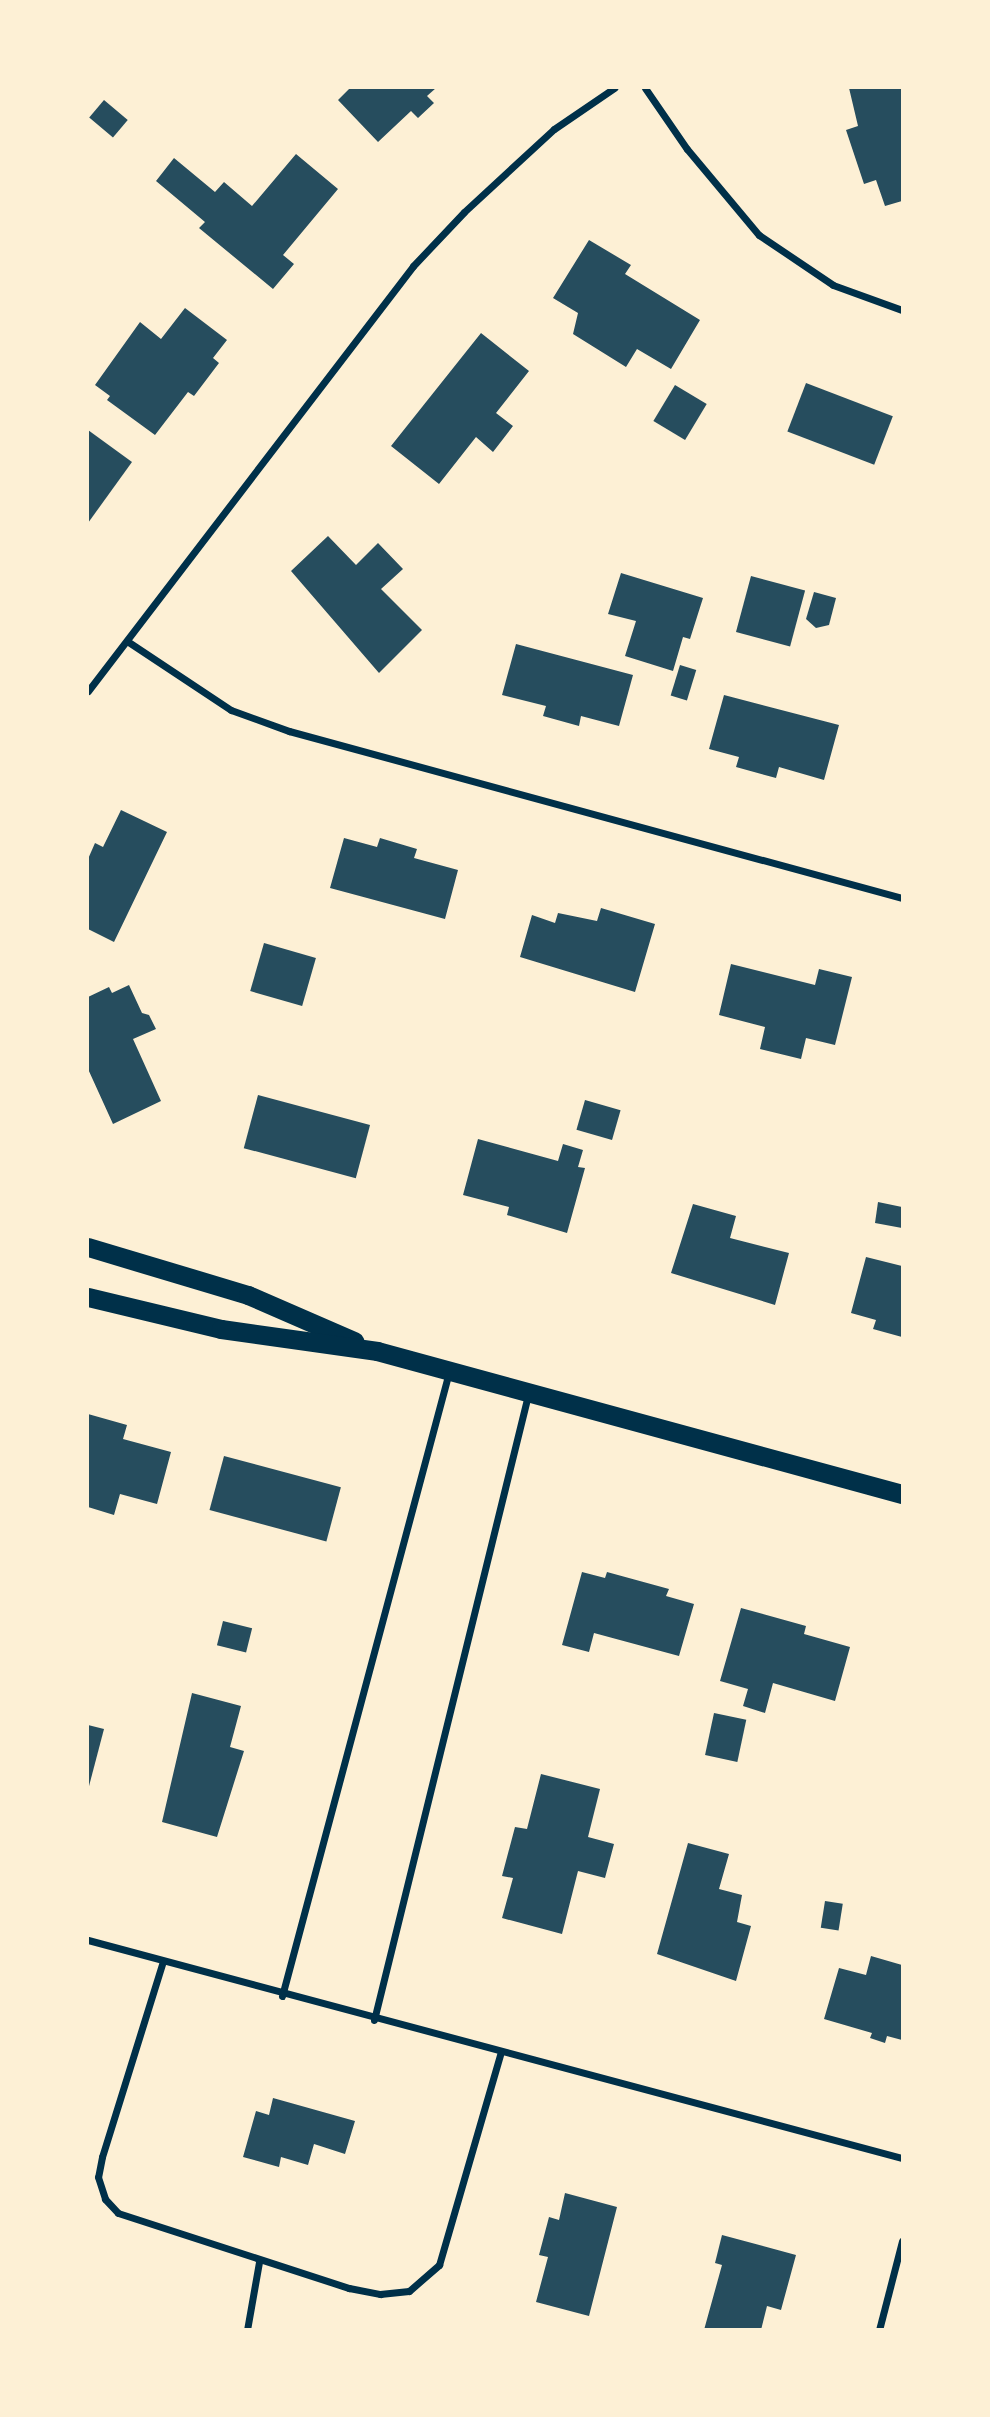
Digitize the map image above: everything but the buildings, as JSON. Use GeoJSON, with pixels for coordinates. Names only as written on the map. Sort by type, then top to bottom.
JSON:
{"type":"FeatureCollection","features":[{"type":"Feature","properties":{"kind":"highway"},"geometry":{"type":"LineString","coordinates":[[88,1247],[248,1295],[377,1351]]}},
{"type":"Feature","properties":{"kind":"highway"},"geometry":{"type":"LineString","coordinates":[[88,1297],[221,1329],[377,1351],[902,1494]]}},
{"type":"Feature","properties":{"kind":"street"},"geometry":{"type":"LineString","coordinates":[[88,691],[413,266],[554,129],[614,88]]}},
{"type":"Feature","properties":{"kind":"street"},"geometry":{"type":"LineString","coordinates":[[645,88],[687,149],[759,235],[833,285],[902,310]]}},
{"type":"Feature","properties":{"kind":"street"},"geometry":{"type":"LineString","coordinates":[[127,641],[231,710],[289,732],[902,898]]}},
{"type":"Feature","properties":{"kind":"street"},"geometry":{"type":"LineString","coordinates":[[282,1996],[449,1371]]}},
{"type":"Feature","properties":{"kind":"street"},"geometry":{"type":"LineString","coordinates":[[374,2020],[528,1393]]}},
{"type":"Feature","properties":{"kind":"street"},"geometry":{"type":"LineString","coordinates":[[88,1940],[282,1996],[902,2158]]}},
{"type":"Feature","properties":{"kind":"street"},"geometry":{"type":"LineString","coordinates":[[163,1961],[98,2177],[105,2199],[118,2213],[259,2262],[380,2294],[410,2291],[426,2280],[439,2265],[501,2052]]}},
{"type":"Feature","properties":{"kind":"street"},"geometry":{"type":"LineString","coordinates":[[879,2329],[902,2241]]}},
{"type":"Feature","properties":{"kind":"street"},"geometry":{"type":"LineString","coordinates":[[247,2329],[259,2262]]}}]}
